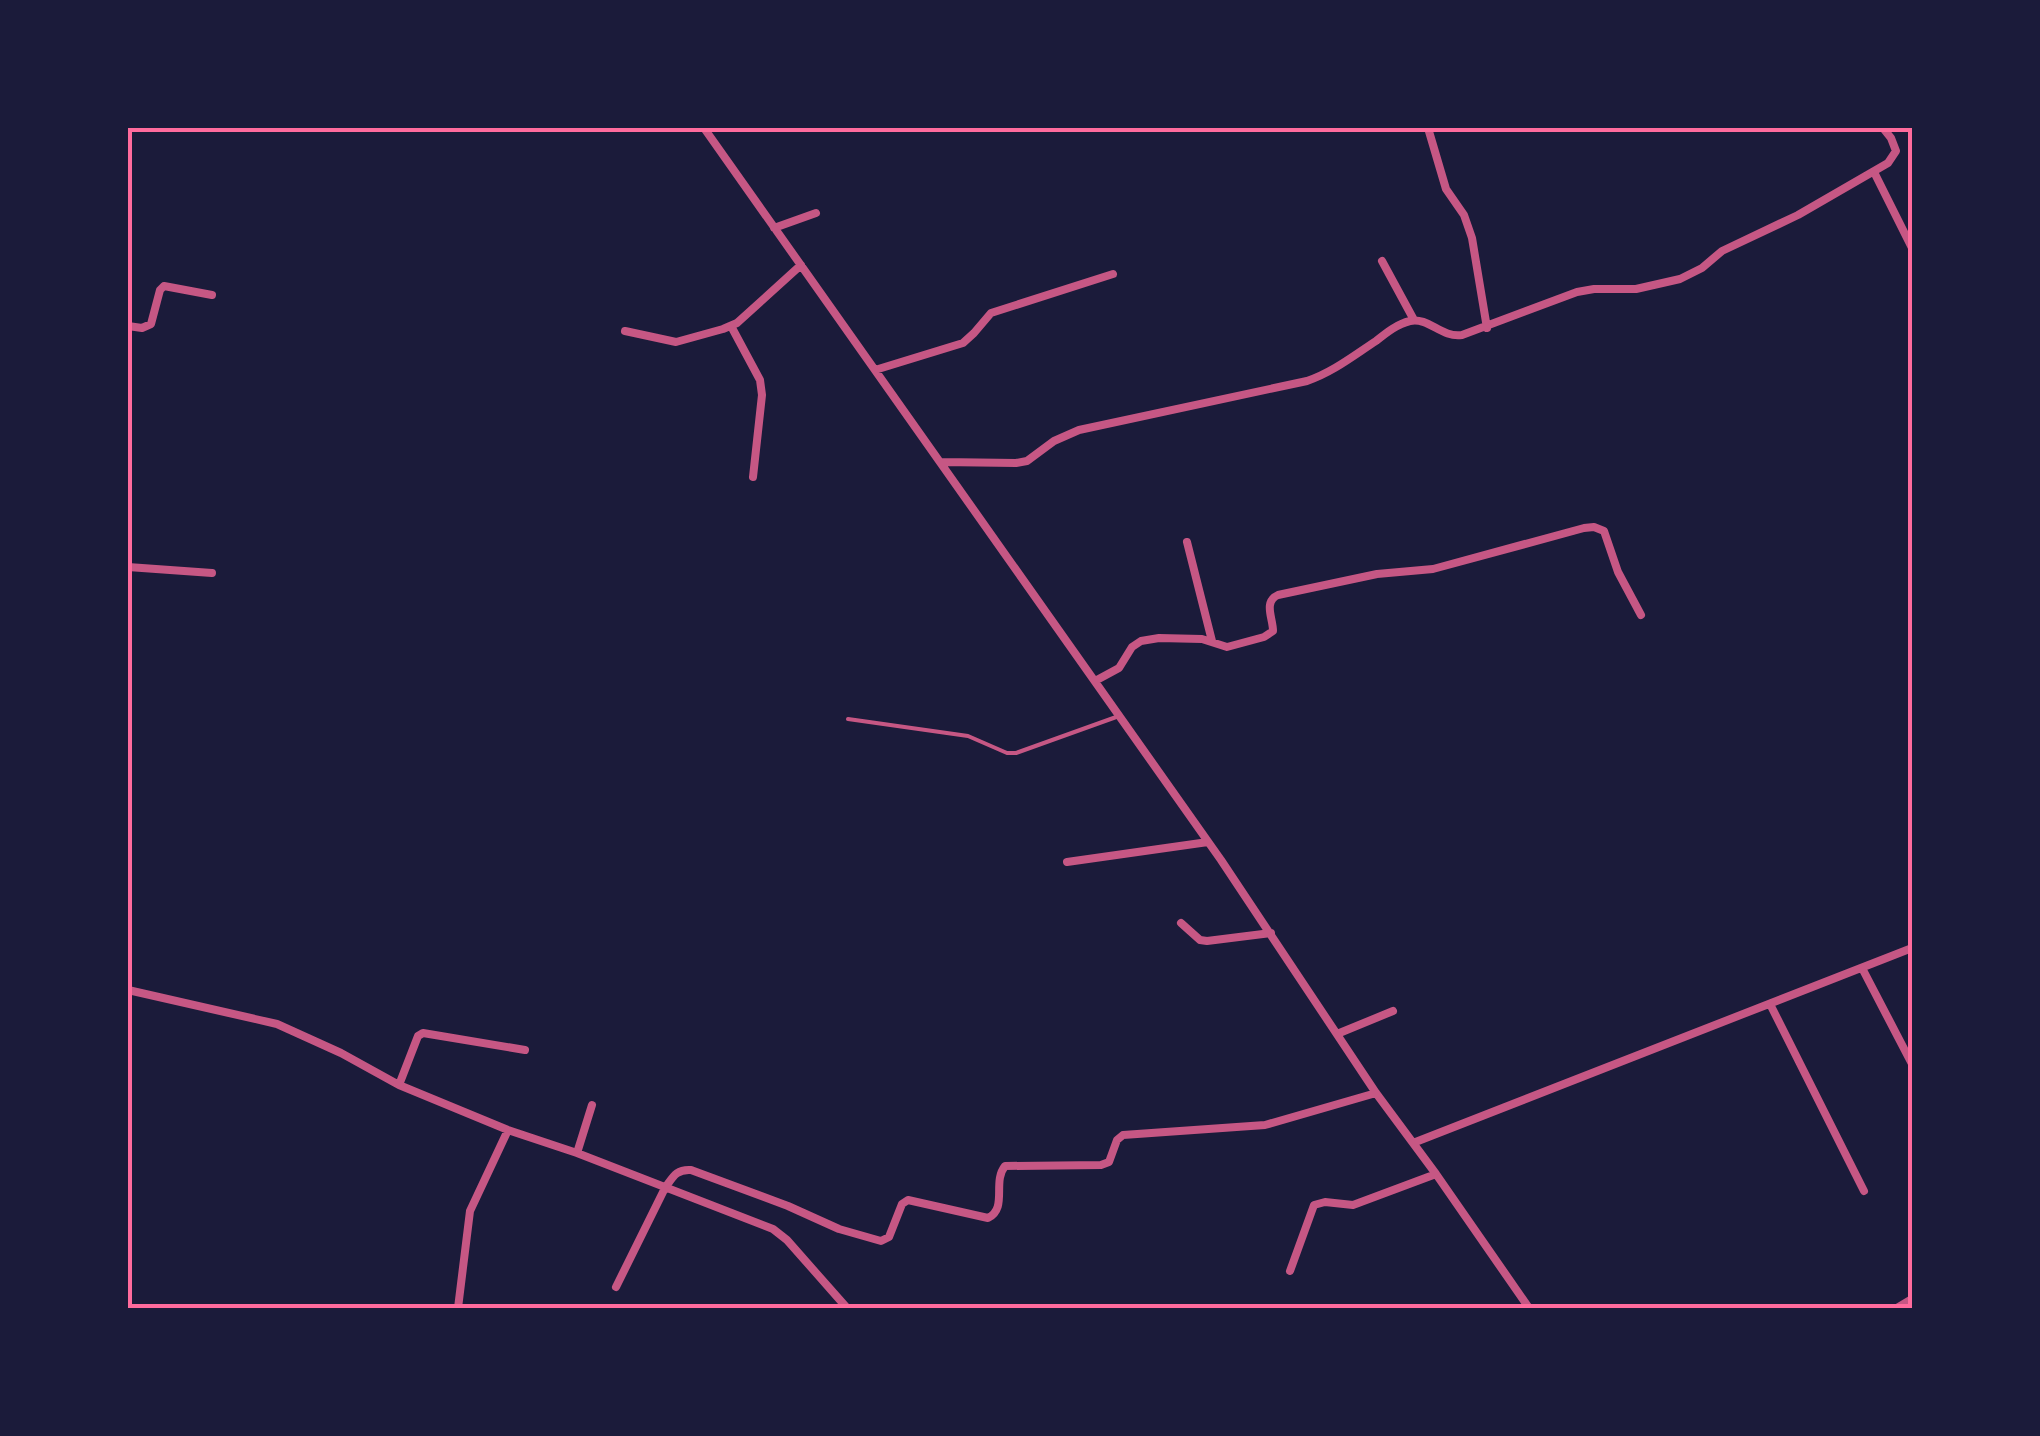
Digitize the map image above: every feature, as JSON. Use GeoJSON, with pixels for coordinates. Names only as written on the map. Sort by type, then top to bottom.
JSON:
{"type":"FeatureCollection","features":[{"type":"Feature","properties":{"kind":"street"},"geometry":{"type":"LineString","coordinates":[[704,128],[1120,716],[1376,1093],[1529,1308]]}},
{"type":"Feature","properties":{"kind":"street"},"geometry":{"type":"LineString","coordinates":[[1428,128],[1446,189],[1464,215],[1472,238],[1487,328]]}},
{"type":"Feature","properties":{"kind":"street"},"geometry":{"type":"LineString","coordinates":[[940,462],[1016,464],[1079,430],[1307,381],[1334,370],[1394,328],[1414,320],[1454,336],[1487,328],[1576,292],[1636,290],[1680,279],[1702,268],[1722,251],[1798,215],[1894,158],[1896,150],[1883,128]]}},
{"type":"Feature","properties":{"kind":"street"},"geometry":{"type":"LineString","coordinates":[[1874,172],[1912,248]]}},
{"type":"Feature","properties":{"kind":"street"},"geometry":{"type":"LineString","coordinates":[[774,228],[816,213]]}},
{"type":"Feature","properties":{"kind":"street"},"geometry":{"type":"LineString","coordinates":[[1382,262],[1414,320]]}},
{"type":"Feature","properties":{"kind":"street"},"geometry":{"type":"LineString","coordinates":[[625,331],[676,342],[731,326],[801,265]]}},
{"type":"Feature","properties":{"kind":"street"},"geometry":{"type":"LineString","coordinates":[[875,370],[963,343],[991,313],[1113,274]]}},
{"type":"Feature","properties":{"kind":"street"},"geometry":{"type":"LineString","coordinates":[[128,326],[142,328],[151,324],[164,286],[212,296]]}},
{"type":"Feature","properties":{"kind":"street"},"geometry":{"type":"LineString","coordinates":[[731,326],[760,380],[762,395],[752,477]]}},
{"type":"Feature","properties":{"kind":"street"},"geometry":{"type":"LineString","coordinates":[[1095,681],[1119,668],[1132,647],[1141,641],[1202,639],[1226,647],[1269,635],[1274,627],[1269,604],[1278,595],[1377,574],[1433,569],[1594,527],[1604,531],[1618,572],[1640,615]]}},
{"type":"Feature","properties":{"kind":"street"},"geometry":{"type":"LineString","coordinates":[[1187,542],[1212,641]]}},
{"type":"Feature","properties":{"kind":"street"},"geometry":{"type":"LineString","coordinates":[[128,567],[212,573]]}},
{"type":"Feature","properties":{"kind":"street"},"geometry":{"type":"LineString","coordinates":[[1067,862],[1208,842]]}},
{"type":"Feature","properties":{"kind":"street"},"geometry":{"type":"LineString","coordinates":[[1182,923],[1200,940],[1271,934]]}},
{"type":"Feature","properties":{"kind":"street"},"geometry":{"type":"LineString","coordinates":[[1413,1143],[1912,948]]}},
{"type":"Feature","properties":{"kind":"street"},"geometry":{"type":"LineString","coordinates":[[1862,968],[1912,1064]]}},
{"type":"Feature","properties":{"kind":"street"},"geometry":{"type":"LineString","coordinates":[[128,990],[277,1024],[399,1085],[508,1130],[579,1147],[773,1230],[787,1240],[846,1308]]}},
{"type":"Feature","properties":{"kind":"street"},"geometry":{"type":"LineString","coordinates":[[1770,1004],[1864,1191]]}},
{"type":"Feature","properties":{"kind":"street"},"geometry":{"type":"LineString","coordinates":[[1338,1034],[1393,1011]]}},
{"type":"Feature","properties":{"kind":"street"},"geometry":{"type":"LineString","coordinates":[[399,1085],[418,1036],[423,1033],[525,1050]]}},
{"type":"Feature","properties":{"kind":"street"},"geometry":{"type":"LineString","coordinates":[[616,1287],[667,1185],[675,1173],[683,1170],[881,1241],[890,1237],[902,1204],[908,1200],[994,1217],[998,1210],[1000,1173],[1005,1166],[1101,1165],[1110,1162],[1122,1135],[1265,1125],[1376,1093]]}},
{"type":"Feature","properties":{"kind":"street"},"geometry":{"type":"LineString","coordinates":[[579,1147],[592,1105]]}},
{"type":"Feature","properties":{"kind":"street"},"geometry":{"type":"LineString","coordinates":[[458,1308],[470,1211],[508,1130]]}},
{"type":"Feature","properties":{"kind":"street"},"geometry":{"type":"LineString","coordinates":[[1290,1271],[1314,1205],[1353,1205],[1436,1174]]}},
{"type":"Feature","properties":{"kind":"street"},"geometry":{"type":"LineString","coordinates":[[1896,1308],[1912,1299]]}},
{"type":"Feature","properties":{"kind":"lane"},"geometry":{"type":"LineString","coordinates":[[848,719],[968,736],[1007,753],[1016,753],[1120,716]]}}]}
